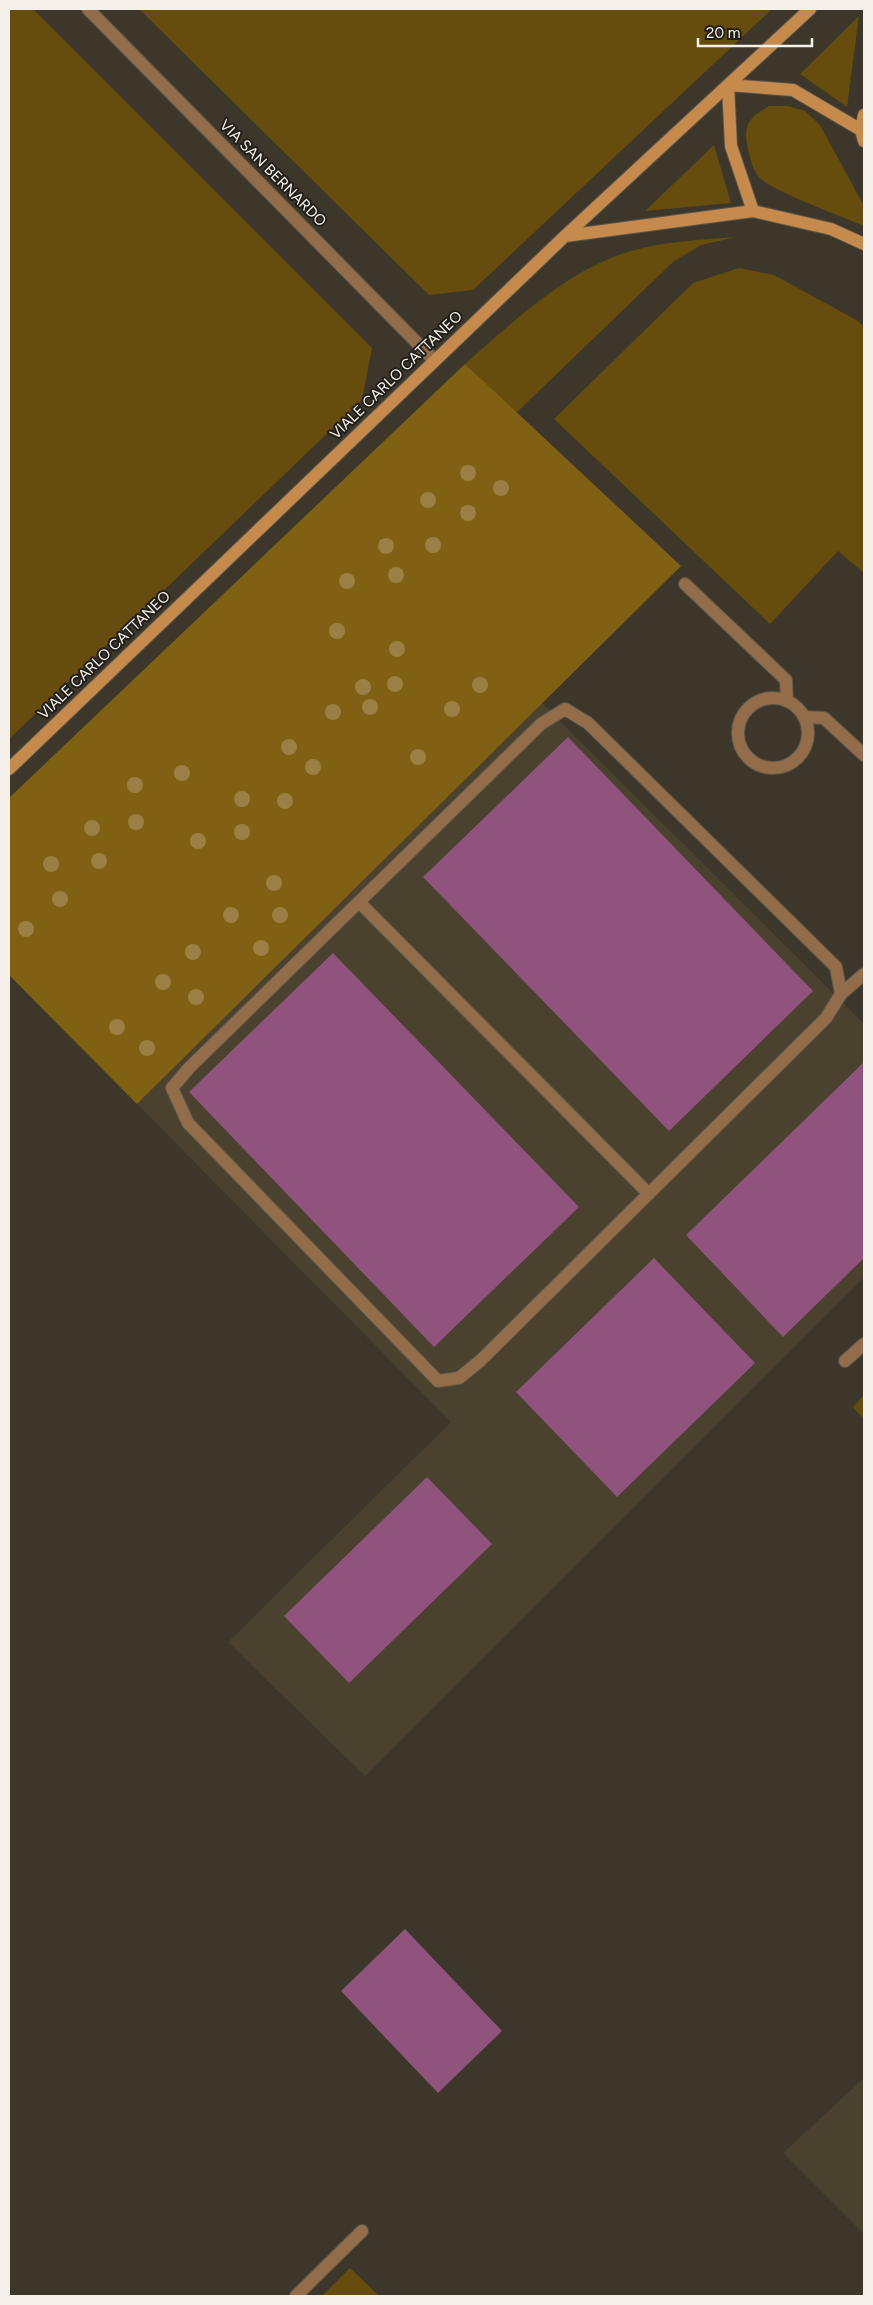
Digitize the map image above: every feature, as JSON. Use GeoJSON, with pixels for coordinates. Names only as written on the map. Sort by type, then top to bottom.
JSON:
{"type":"FeatureCollection","features":[{"type":"Feature","properties":{"kind":"street","name":"VIA SAN BERNARDO"},"geometry":{"type":"LineString","coordinates":[[88,9],[434,360]]}},
{"type":"Feature","properties":{"kind":"street","name":"VIALE CARLO CATTANEO"},"geometry":{"type":"LineString","coordinates":[[9,768],[434,360],[810,9]]}},
{"type":"Feature","properties":{"kind":"street"},"geometry":{"type":"LineString","coordinates":[[753,212],[731,146],[728,85],[793,90],[863,136]]}},
{"type":"Feature","properties":{"kind":"street"},"geometry":{"type":"LineString","coordinates":[[863,136],[864,115]]}},
{"type":"Feature","properties":{"kind":"street"},"geometry":{"type":"LineString","coordinates":[[565,236],[753,212],[832,228],[864,244]]}},
{"type":"Feature","properties":{"kind":"street"},"geometry":{"type":"LineString","coordinates":[[684,584],[786,680],[787,701]]}},
{"type":"Feature","properties":{"kind":"street"},"geometry":{"type":"LineString","coordinates":[[771,698],[787,701],[802,712],[809,735],[806,746],[800,756],[791,764],[779,768],[756,765],[747,758],[740,748],[738,725],[742,715],[750,706],[760,700],[771,698]]}},
{"type":"Feature","properties":{"kind":"street"},"geometry":{"type":"LineString","coordinates":[[841,994],[836,967],[588,723],[565,709],[541,724],[189,1068],[172,1088],[188,1123],[438,1381],[459,1378],[480,1361],[826,1018],[841,994],[864,974]]}},
{"type":"Feature","properties":{"kind":"street"},"geometry":{"type":"LineString","coordinates":[[804,717],[824,718],[864,755]]}},
{"type":"Feature","properties":{"kind":"street"},"geometry":{"type":"LineString","coordinates":[[359,902],[649,1194]]}},
{"type":"Feature","properties":{"kind":"street"},"geometry":{"type":"LineString","coordinates":[[845,1361],[864,1344]]}},
{"type":"Feature","properties":{"kind":"street"},"geometry":{"type":"LineString","coordinates":[[296,2296],[362,2231]]}},
{"type":"Feature","properties":{"kind":"shaded area"},"geometry":{"type":"Polygon","coordinates":[[[9,9],[33,9],[372,348],[362,400],[9,739],[9,9]]]}},
{"type":"Feature","properties":{"kind":"shaded area"},"geometry":{"type":"Polygon","coordinates":[[[139,9],[772,9],[473,290],[429,295],[139,9]]]}},
{"type":"Feature","properties":{"kind":"shaded area"},"geometry":{"type":"Polygon","coordinates":[[[859,16],[847,107],[800,74],[859,16]]]}},
{"type":"Feature","properties":{"kind":"shaded area"},"geometry":{"type":"Polygon","coordinates":[[[769,106],[788,106],[805,111],[820,125],[864,206],[864,226],[778,190],[759,177],[754,170],[750,157],[746,131],[750,121],[769,106]]]}},
{"type":"Feature","properties":{"kind":"shaded area"},"geometry":{"type":"Polygon","coordinates":[[[714,145],[731,203],[645,211],[714,145]]]}},
{"type":"Feature","properties":{"kind":"shaded area"},"geometry":{"type":"Polygon","coordinates":[[[737,237],[701,245],[673,262],[516,413],[465,364],[542,298],[585,270],[608,259],[657,245],[737,237]]]}},
{"type":"Feature","properties":{"kind":"shaded area"},"geometry":{"type":"Polygon","coordinates":[[[739,268],[774,275],[858,321],[864,327],[864,573],[838,551],[770,624],[554,419],[693,283],[739,268]]]}},
{"type":"Feature","properties":{"kind":"shaded area"},"geometry":{"type":"Polygon","coordinates":[[[465,364],[681,566],[137,1104],[9,975],[9,798],[465,364]]]}},
{"type":"Feature","properties":{"kind":"shaded area"},"geometry":{"type":"Polygon","coordinates":[[[542,703],[864,1024],[864,1277],[365,1776],[228,1642],[451,1422],[137,1104],[542,703]]]}},
{"type":"Feature","properties":{"kind":"shaded area"},"geometry":{"type":"Polygon","coordinates":[[[864,1395],[864,1419],[853,1407],[864,1395]]]}},
{"type":"Feature","properties":{"kind":"shaded area"},"geometry":{"type":"Polygon","coordinates":[[[864,2078],[864,2234],[783,2153],[864,2078]]]}},
{"type":"Feature","properties":{"kind":"shaded area"},"geometry":{"type":"Polygon","coordinates":[[[350,2268],[379,2296],[322,2296],[350,2268]]]}},
{"type":"Feature","properties":{"kind":"building"},"geometry":{"type":"Polygon","coordinates":[[[568,737],[813,991],[669,1131],[423,877],[568,737]]]}},
{"type":"Feature","properties":{"kind":"building"},"geometry":{"type":"Polygon","coordinates":[[[333,953],[579,1207],[434,1347],[189,1092],[333,953]]]}},
{"type":"Feature","properties":{"kind":"building"},"geometry":{"type":"Polygon","coordinates":[[[864,1062],[864,1258],[783,1337],[686,1235],[864,1062]]]}},
{"type":"Feature","properties":{"kind":"building"},"geometry":{"type":"Polygon","coordinates":[[[654,1258],[755,1363],[617,1497],[516,1392],[654,1258]]]}},
{"type":"Feature","properties":{"kind":"building"},"geometry":{"type":"Polygon","coordinates":[[[427,1477],[492,1544],[349,1683],[284,1616],[427,1477]]]}},
{"type":"Feature","properties":{"kind":"building"},"geometry":{"type":"Polygon","coordinates":[[[405,1929],[502,2031],[438,2093],[341,1991],[405,1929]]]}}]}
